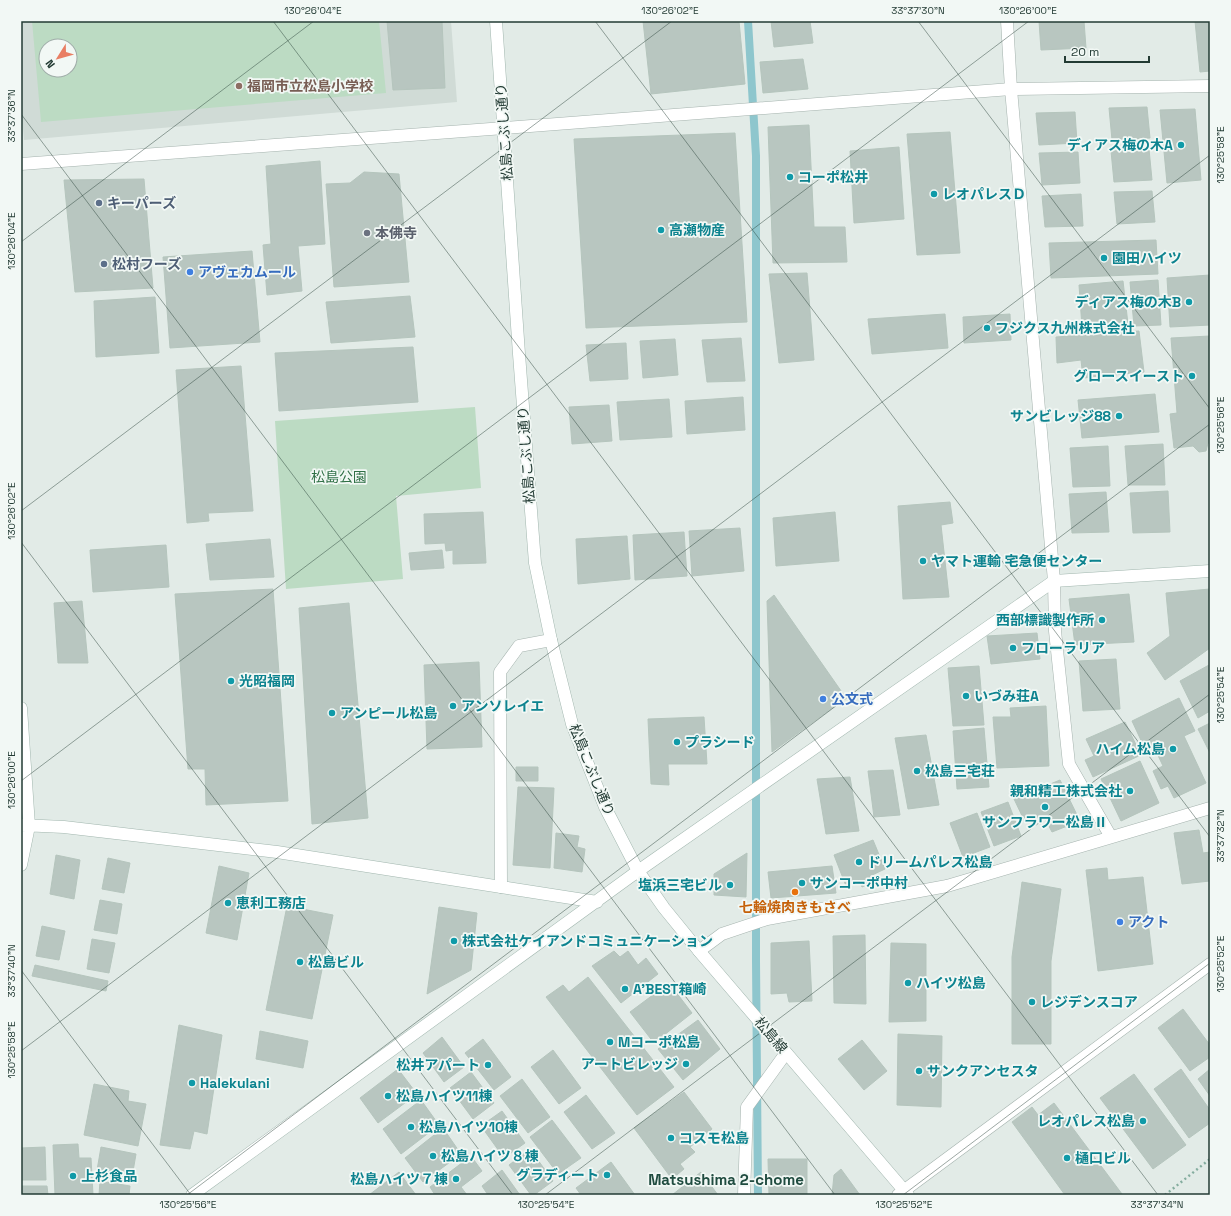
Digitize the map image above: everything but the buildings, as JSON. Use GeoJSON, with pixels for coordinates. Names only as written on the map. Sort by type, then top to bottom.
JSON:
{"type":"FeatureCollection","features":[{"type":"Feature","properties":{"kind":"street","name":"松島こぶし通り"},"geometry":{"type":"LineString","coordinates":[[496,21],[518,354],[535,563],[551,640],[572,724],[605,807],[638,872]]}},
{"type":"Feature","properties":{"kind":"street"},"geometry":{"type":"LineString","coordinates":[[1007,21],[1011,89],[1054,581],[1055,631],[1069,764],[1111,837]]}},
{"type":"Feature","properties":{"kind":"street"},"geometry":{"type":"LineString","coordinates":[[21,164],[1011,89],[1210,86]]}},
{"type":"Feature","properties":{"kind":"street"},"geometry":{"type":"LineString","coordinates":[[192,1195],[638,872],[1054,581],[1210,571]]}},
{"type":"Feature","properties":{"kind":"street"},"geometry":{"type":"LineString","coordinates":[[501,887],[500,672],[519,646],[551,640]]}},
{"type":"Feature","properties":{"kind":"street"},"geometry":{"type":"LineString","coordinates":[[21,708],[25,826],[21,865]]}},
{"type":"Feature","properties":{"kind":"street"},"geometry":{"type":"LineString","coordinates":[[699,950],[722,934],[767,919],[947,886],[1210,808]]}},
{"type":"Feature","properties":{"kind":"street"},"geometry":{"type":"LineString","coordinates":[[25,826],[64,826],[277,852],[597,902]]}},
{"type":"Feature","properties":{"kind":"street","name":"松島線"},"geometry":{"type":"LineString","coordinates":[[638,872],[664,908],[904,1193]]}},
{"type":"Feature","properties":{"kind":"street"},"geometry":{"type":"LineString","coordinates":[[904,1193],[1210,964]]}},
{"type":"Feature","properties":{"kind":"street"},"geometry":{"type":"LineString","coordinates":[[744,1195],[747,1107],[786,1053]]}},
{"type":"Feature","properties":{"kind":"path"},"geometry":{"type":"LineString","coordinates":[[1165,1195],[1210,1159]]}},
{"type":"Feature","properties":{"kind":"shaded area","name":"福岡市立松島小学校"},"geometry":{"type":"Polygon","coordinates":[[[21,21],[451,21],[457,102],[24,140],[21,103],[21,21]]]}},
{"type":"Feature","properties":{"kind":"green space","name":"福岡市立松島小学校"},"geometry":{"type":"Polygon","coordinates":[[[32,21],[379,21],[386,93],[41,122],[32,21]]]}},
{"type":"Feature","properties":{"kind":"green space","name":"松島公園"},"geometry":{"type":"Polygon","coordinates":[[[475,407],[481,488],[396,496],[403,579],[286,589],[275,421],[475,407]]]}},
{"type":"Feature","properties":{"kind":"waterway"},"geometry":{"type":"LineString","coordinates":[[748,21],[756,156],[756,961],[758,1195]]}},
{"type":"Feature","properties":{"kind":"place","name":"福岡市立松島小学校"},"geometry":{"type":"Point","coordinates":[239,86]}},
{"type":"Feature","properties":{"kind":"place","name":"ディアス梅の木A"},"geometry":{"type":"Point","coordinates":[1181,145]}},
{"type":"Feature","properties":{"kind":"place","name":"コーポ松井"},"geometry":{"type":"Point","coordinates":[790,177]}},
{"type":"Feature","properties":{"kind":"place","name":"レオパレスＤ"},"geometry":{"type":"Point","coordinates":[934,194]}},
{"type":"Feature","properties":{"kind":"place","name":"キーパーズ"},"geometry":{"type":"Point","coordinates":[99,203]}},
{"type":"Feature","properties":{"kind":"place","name":"高瀬物産"},"geometry":{"type":"Point","coordinates":[661,230]}},
{"type":"Feature","properties":{"kind":"place","name":"本佛寺"},"geometry":{"type":"Point","coordinates":[367,233]}},
{"type":"Feature","properties":{"kind":"place","name":"園田ハイツ"},"geometry":{"type":"Point","coordinates":[1104,258]}},
{"type":"Feature","properties":{"kind":"place","name":"松村フーズ"},"geometry":{"type":"Point","coordinates":[104,264]}},
{"type":"Feature","properties":{"kind":"place","name":"アヴェカムール"},"geometry":{"type":"Point","coordinates":[190,272]}},
{"type":"Feature","properties":{"kind":"place","name":"ディアス梅の木B"},"geometry":{"type":"Point","coordinates":[1189,302]}},
{"type":"Feature","properties":{"kind":"place","name":"フジクス九州株式会社"},"geometry":{"type":"Point","coordinates":[987,328]}},
{"type":"Feature","properties":{"kind":"place","name":"グロースイースト"},"geometry":{"type":"Point","coordinates":[1192,376]}},
{"type":"Feature","properties":{"kind":"place","name":"サンビレッジ88"},"geometry":{"type":"Point","coordinates":[1119,416]}},
{"type":"Feature","properties":{"kind":"place","name":"ヤマト運輸 宅急便センター"},"geometry":{"type":"Point","coordinates":[923,561]}},
{"type":"Feature","properties":{"kind":"place","name":"西部標識製作所"},"geometry":{"type":"Point","coordinates":[1102,620]}},
{"type":"Feature","properties":{"kind":"place","name":"フローラリア"},"geometry":{"type":"Point","coordinates":[1013,648]}},
{"type":"Feature","properties":{"kind":"place","name":"光昭福岡"},"geometry":{"type":"Point","coordinates":[231,681]}},
{"type":"Feature","properties":{"kind":"place","name":"いづみ荘A"},"geometry":{"type":"Point","coordinates":[966,696]}},
{"type":"Feature","properties":{"kind":"place","name":"公文式"},"geometry":{"type":"Point","coordinates":[823,699]}},
{"type":"Feature","properties":{"kind":"place","name":"アンソレイエ"},"geometry":{"type":"Point","coordinates":[453,706]}},
{"type":"Feature","properties":{"kind":"place","name":"アンピール松島"},"geometry":{"type":"Point","coordinates":[332,713]}},
{"type":"Feature","properties":{"kind":"place","name":"プラシード"},"geometry":{"type":"Point","coordinates":[677,742]}},
{"type":"Feature","properties":{"kind":"place","name":"ハイム松島"},"geometry":{"type":"Point","coordinates":[1173,749]}},
{"type":"Feature","properties":{"kind":"place","name":"松島三宅荘"},"geometry":{"type":"Point","coordinates":[917,771]}},
{"type":"Feature","properties":{"kind":"place","name":"親和精工株式会社"},"geometry":{"type":"Point","coordinates":[1130,791]}},
{"type":"Feature","properties":{"kind":"place","name":"サンフラワー松島Ⅱ"},"geometry":{"type":"Point","coordinates":[1045,807]}},
{"type":"Feature","properties":{"kind":"place","name":"ドリームパレス松島"},"geometry":{"type":"Point","coordinates":[859,862]}},
{"type":"Feature","properties":{"kind":"place","name":"サンコーポ中村"},"geometry":{"type":"Point","coordinates":[802,883]}},
{"type":"Feature","properties":{"kind":"place","name":"塩浜三宅ビル"},"geometry":{"type":"Point","coordinates":[730,885]}},
{"type":"Feature","properties":{"kind":"place","name":"七輪焼肉きもさべ"},"geometry":{"type":"Point","coordinates":[795,892]}},
{"type":"Feature","properties":{"kind":"place","name":"恵利工務店"},"geometry":{"type":"Point","coordinates":[228,903]}},
{"type":"Feature","properties":{"kind":"place","name":"アクト"},"geometry":{"type":"Point","coordinates":[1120,922]}},
{"type":"Feature","properties":{"kind":"place","name":"株式会社ケイアンドコミュニケーション"},"geometry":{"type":"Point","coordinates":[454,941]}},
{"type":"Feature","properties":{"kind":"place","name":"松島ビル"},"geometry":{"type":"Point","coordinates":[300,962]}},
{"type":"Feature","properties":{"kind":"place","name":"ハイツ松島"},"geometry":{"type":"Point","coordinates":[908,983]}},
{"type":"Feature","properties":{"kind":"place","name":"A’BEST箱崎"},"geometry":{"type":"Point","coordinates":[625,989]}},
{"type":"Feature","properties":{"kind":"place","name":"レジデンスコア"},"geometry":{"type":"Point","coordinates":[1032,1002]}},
{"type":"Feature","properties":{"kind":"place","name":"Mコーポ松島"},"geometry":{"type":"Point","coordinates":[610,1042]}},
{"type":"Feature","properties":{"kind":"place","name":"アートビレッジ"},"geometry":{"type":"Point","coordinates":[686,1064]}},
{"type":"Feature","properties":{"kind":"place","name":"松井アパート"},"geometry":{"type":"Point","coordinates":[488,1065]}},
{"type":"Feature","properties":{"kind":"place","name":"サンクアンセスタ"},"geometry":{"type":"Point","coordinates":[919,1071]}},
{"type":"Feature","properties":{"kind":"place","name":"Halekulani"},"geometry":{"type":"Point","coordinates":[192,1083]}},
{"type":"Feature","properties":{"kind":"place","name":"松島ハイツ11棟"},"geometry":{"type":"Point","coordinates":[388,1096]}},
{"type":"Feature","properties":{"kind":"place","name":"レオパレス松島"},"geometry":{"type":"Point","coordinates":[1143,1121]}},
{"type":"Feature","properties":{"kind":"place","name":"松島ハイツ10棟"},"geometry":{"type":"Point","coordinates":[411,1127]}},
{"type":"Feature","properties":{"kind":"place","name":"コスモ松島"},"geometry":{"type":"Point","coordinates":[671,1138]}},
{"type":"Feature","properties":{"kind":"place","name":"松島ハイツ８棟"},"geometry":{"type":"Point","coordinates":[433,1156]}},
{"type":"Feature","properties":{"kind":"place","name":"樋口ビル"},"geometry":{"type":"Point","coordinates":[1067,1158]}},
{"type":"Feature","properties":{"kind":"place","name":"グラディート"},"geometry":{"type":"Point","coordinates":[607,1175]}},
{"type":"Feature","properties":{"kind":"place","name":"上杉食品"},"geometry":{"type":"Point","coordinates":[73,1176]}},
{"type":"Feature","properties":{"kind":"place","name":"松島ハイツ７棟"},"geometry":{"type":"Point","coordinates":[456,1179]}},
{"type":"Feature","properties":{"kind":"district","name":"Matsushima 2-chome"},"geometry":{"type":"Point","coordinates":[726,1179]}}]}
